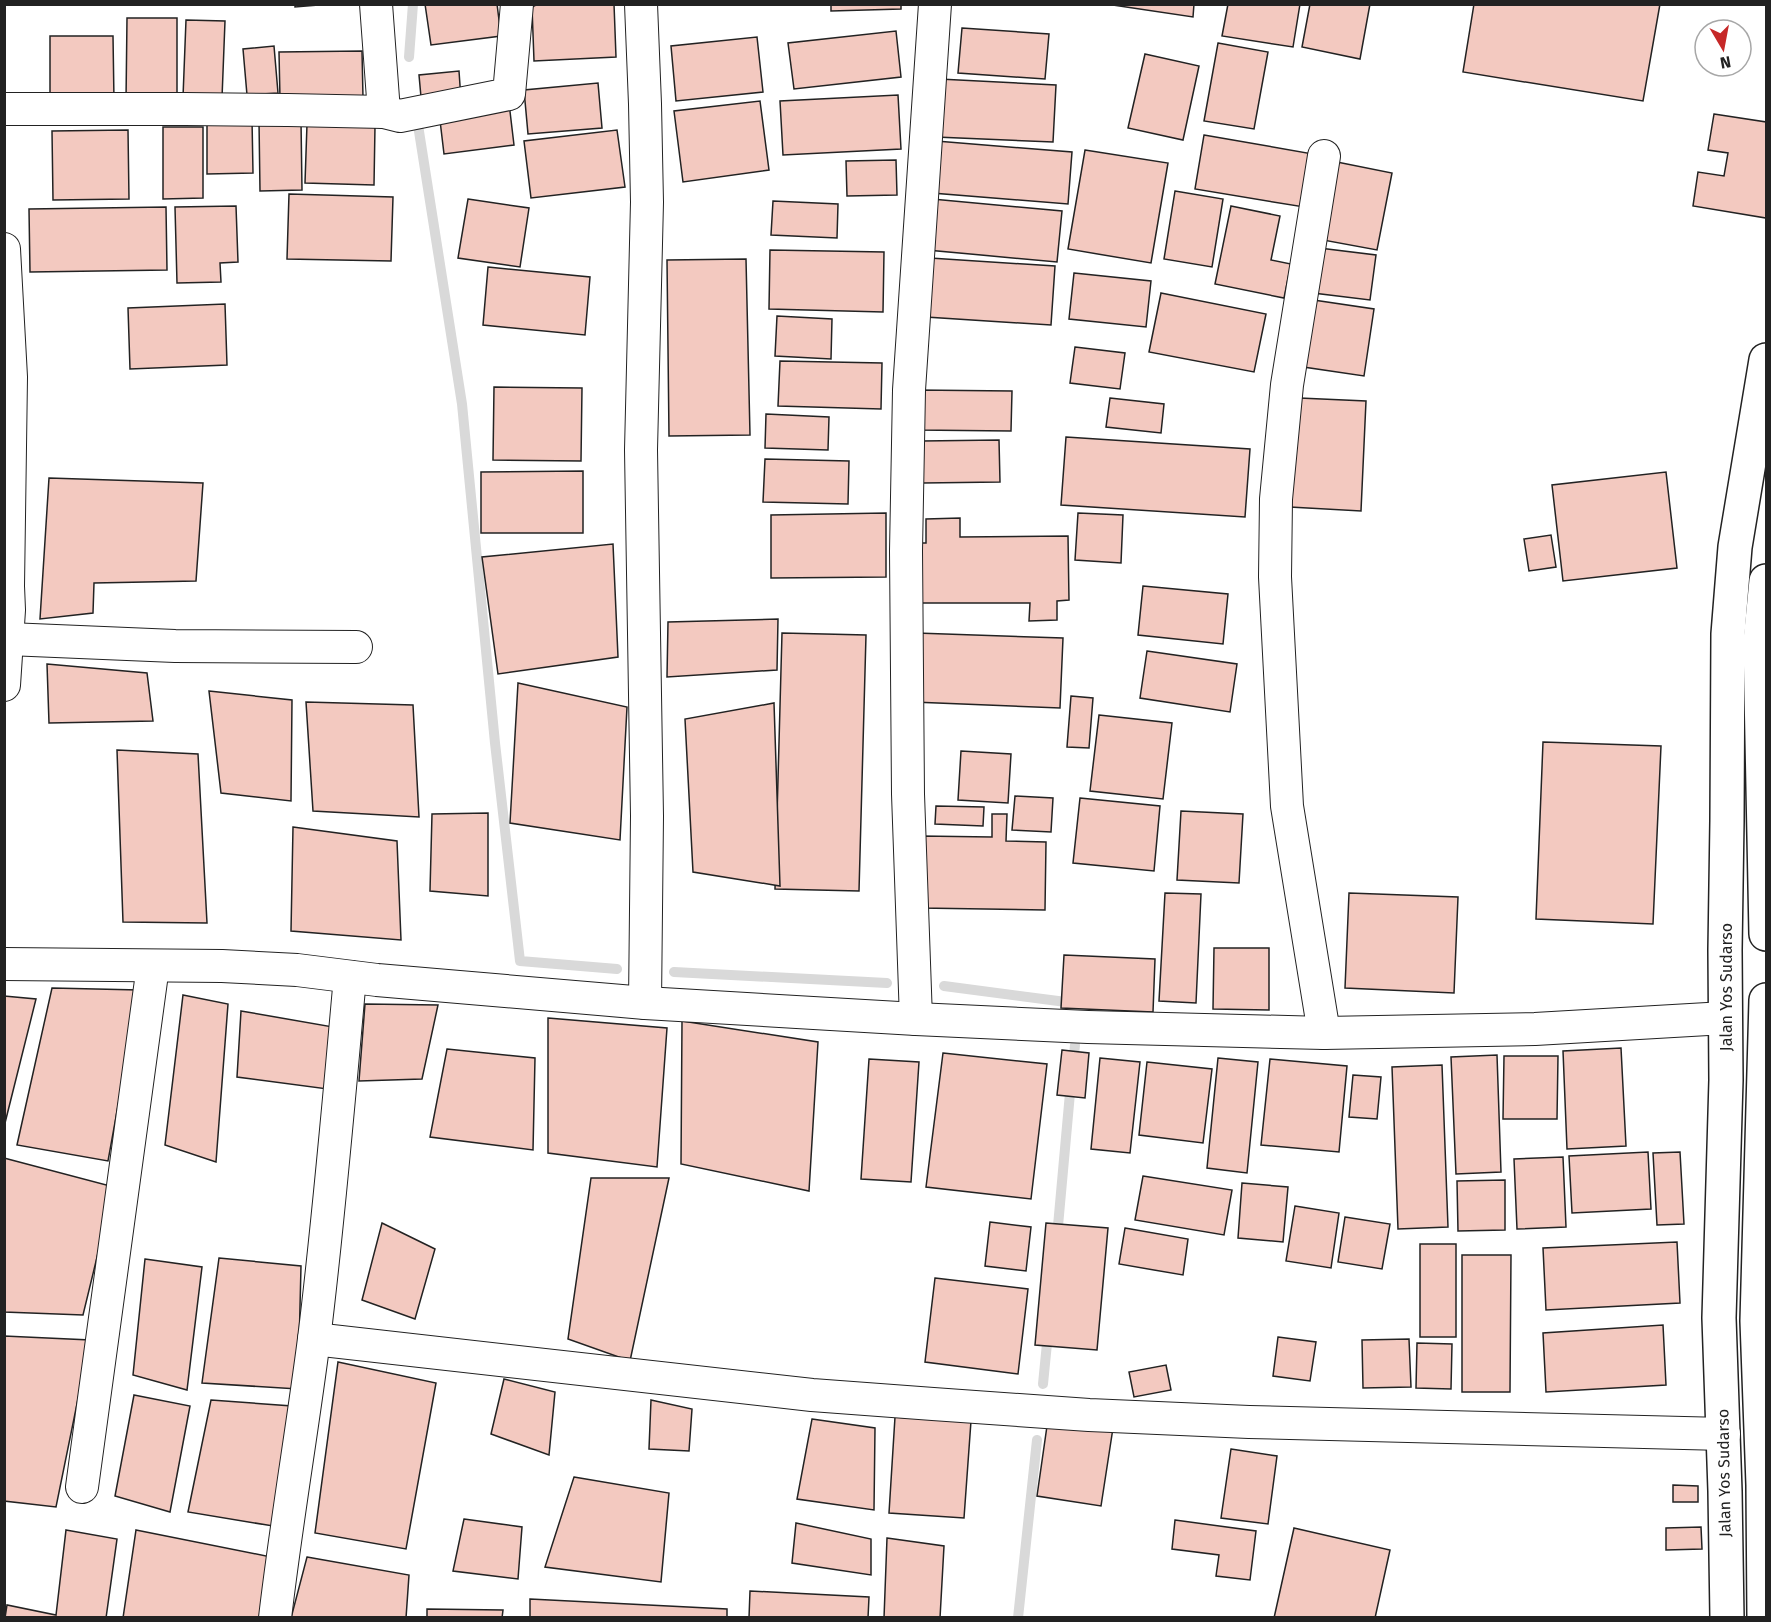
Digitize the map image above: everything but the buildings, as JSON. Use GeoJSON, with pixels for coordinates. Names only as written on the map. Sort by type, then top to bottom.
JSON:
{"type":"FeatureCollection","features":[{"type":"Feature","properties":{"kind":"highway","name":"Jalan Yos Sudarso"},"geometry":{"type":"LineString","coordinates":[[1727,1617],[1724,1434],[1719,1318],[1726,1080],[1728,623],[1735,547],[1767,360]]}},
{"type":"Feature","properties":{"kind":"highway"},"geometry":{"type":"LineString","coordinates":[[1767,581],[1760,641],[1767,934]]}},
{"type":"Feature","properties":{"kind":"highway"},"geometry":{"type":"LineString","coordinates":[[1728,821],[1763,822]]}},
{"type":"Feature","properties":{"kind":"highway"},"geometry":{"type":"LineString","coordinates":[[1764,1617],[1763,1485],[1756,1322],[1767,1000]]}},
{"type":"Feature","properties":{"kind":"street"},"geometry":{"type":"LineString","coordinates":[[376,4],[384,112]]}},
{"type":"Feature","properties":{"kind":"street"},"geometry":{"type":"LineString","coordinates":[[4,110],[185,109],[384,112],[400,116],[508,94],[517,4]]}},
{"type":"Feature","properties":{"kind":"street"},"geometry":{"type":"LineString","coordinates":[[641,4],[647,202],[641,450],[647,816],[645,1003]]}},
{"type":"Feature","properties":{"kind":"street"},"geometry":{"type":"LineString","coordinates":[[916,1019],[908,794],[906,551],[909,390],[935,4]]}},
{"type":"Feature","properties":{"kind":"street"},"geometry":{"type":"LineString","coordinates":[[1324,156],[1287,385],[1276,499],[1275,577],[1287,806],[1324,1033]]}},
{"type":"Feature","properties":{"kind":"street"},"geometry":{"type":"LineString","coordinates":[[4,249],[8,377],[8,586],[4,685]]}},
{"type":"Feature","properties":{"kind":"street"},"geometry":{"type":"LineString","coordinates":[[7,620],[175,646],[356,647]]}},
{"type":"Feature","properties":{"kind":"street"},"geometry":{"type":"LineString","coordinates":[[4,964],[222,966],[297,970],[350,977],[645,1003],[1088,1027],[1324,1033],[1535,1029],[1725,1018]]}},
{"type":"Feature","properties":{"kind":"street"},"geometry":{"type":"LineString","coordinates":[[82,1487],[153,966]]}},
{"type":"Feature","properties":{"kind":"street"},"geometry":{"type":"LineString","coordinates":[[275,1617],[314,1339],[338,1117],[350,977]]}},
{"type":"Feature","properties":{"kind":"street"},"geometry":{"type":"LineString","coordinates":[[314,1339],[812,1395],[1089,1415],[1249,1422],[1724,1434]]}},
{"type":"Feature","properties":{"kind":"waterway"},"geometry":{"type":"LineString","coordinates":[[409,57],[413,4]]}},
{"type":"Feature","properties":{"kind":"waterway"},"geometry":{"type":"LineString","coordinates":[[418,125],[462,404],[495,743],[520,961],[617,969]]}},
{"type":"Feature","properties":{"kind":"waterway"},"geometry":{"type":"LineString","coordinates":[[674,972],[887,983]]}},
{"type":"Feature","properties":{"kind":"waterway"},"geometry":{"type":"LineString","coordinates":[[944,986],[1066,1002]]}},
{"type":"Feature","properties":{"kind":"waterway"},"geometry":{"type":"LineString","coordinates":[[1073,1064],[1075,1045]]}},
{"type":"Feature","properties":{"kind":"waterway"},"geometry":{"type":"LineString","coordinates":[[1057,1237],[1071,1082]]}},
{"type":"Feature","properties":{"kind":"waterway"},"geometry":{"type":"LineString","coordinates":[[1043,1384],[1048,1333]]}},
{"type":"Feature","properties":{"kind":"waterway"},"geometry":{"type":"LineString","coordinates":[[1018,1618],[1037,1440]]}}]}
